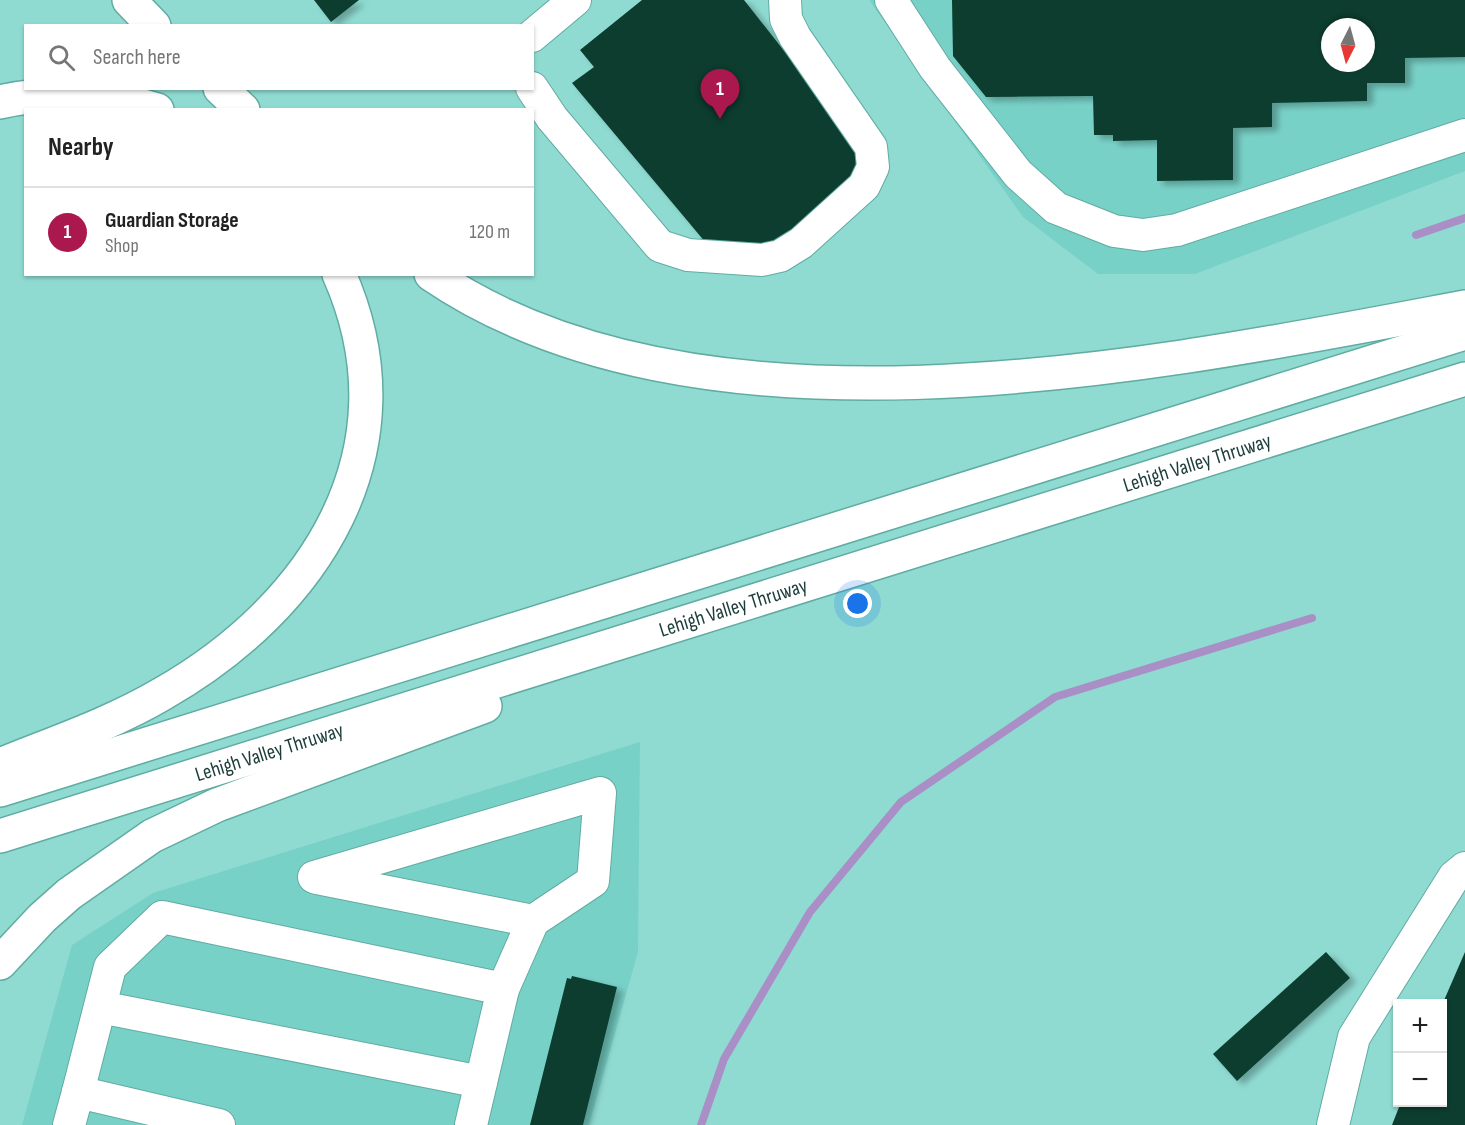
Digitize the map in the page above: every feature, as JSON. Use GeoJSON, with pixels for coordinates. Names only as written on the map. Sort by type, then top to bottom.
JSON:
{"type":"FeatureCollection","features":[{"type":"Feature","properties":{"kind":"highway"},"geometry":{"type":"LineString","coordinates":[[129,0],[152,24]]}},
{"type":"Feature","properties":{"kind":"highway"},"geometry":{"type":"LineString","coordinates":[[151,0],[166,24]]}},
{"type":"Feature","properties":{"kind":"highway"},"geometry":{"type":"LineString","coordinates":[[222,90],[241,108]]}},
{"type":"Feature","properties":{"kind":"highway"},"geometry":{"type":"LineString","coordinates":[[0,102],[26,97],[74,95],[121,100],[150,108]]}},
{"type":"Feature","properties":{"kind":"highway"},"geometry":{"type":"LineString","coordinates":[[0,765],[132,710],[191,676],[263,620],[299,582],[315,560],[350,489],[364,415],[365,391],[359,338],[340,276]]}},
{"type":"Feature","properties":{"kind":"highway"},"geometry":{"type":"LineString","coordinates":[[434,276],[459,293],[516,322],[609,352],[717,373],[807,381],[909,382],[1092,369],[1231,350],[1465,307]]}},
{"type":"Feature","properties":{"kind":"highway","name":"Lehigh Valley Thruway"},"geometry":{"type":"LineString","coordinates":[[0,790],[1465,333]]}},
{"type":"Feature","properties":{"kind":"highway","name":"Lehigh Valley Thruway"},"geometry":{"type":"LineString","coordinates":[[0,836],[1465,379]]}},
{"type":"Feature","properties":{"kind":"highway"},"geometry":{"type":"LineString","coordinates":[[0,963],[42,918],[69,894],[123,854],[184,819],[869,565]]}},
{"type":"Feature","properties":{"kind":"lane"},"geometry":{"type":"LineString","coordinates":[[534,34],[574,0]]}},
{"type":"Feature","properties":{"kind":"lane"},"geometry":{"type":"LineString","coordinates":[[533,90],[552,118],[660,246],[688,255],[762,260],[780,256],[801,243],[864,186],[873,167],[871,147],[795,37],[786,19],[785,0]]}},
{"type":"Feature","properties":{"kind":"lane"},"geometry":{"type":"LineString","coordinates":[[891,0],[935,68],[1018,174],[1056,208],[1114,231],[1143,235],[1177,230],[1465,135]]}},
{"type":"Feature","properties":{"kind":"lane"},"geometry":{"type":"LineString","coordinates":[[471,1125],[503,989],[533,921],[592,881],[600,793],[314,877],[533,921]]}},
{"type":"Feature","properties":{"kind":"lane"},"geometry":{"type":"LineString","coordinates":[[1333,1125],[1354,1037],[1454,877],[1465,868]]}},
{"type":"Feature","properties":{"kind":"lane"},"geometry":{"type":"LineString","coordinates":[[69,1125],[110,967],[162,917],[503,989]]}},
{"type":"Feature","properties":{"kind":"lane"},"geometry":{"type":"LineString","coordinates":[[100,1006],[481,1082]]}},
{"type":"Feature","properties":{"kind":"lane"},"geometry":{"type":"LineString","coordinates":[[78,1092],[219,1125]]}},
{"type":"Feature","properties":{"kind":"shaded area"},"geometry":{"type":"Polygon","coordinates":[[[869,0],[1465,0],[1465,171],[1195,274],[1098,274],[1023,217],[869,0]]]}},
{"type":"Feature","properties":{"kind":"shaded area"},"geometry":{"type":"Polygon","coordinates":[[[640,742],[638,952],[589,1125],[22,1125],[72,945],[153,893],[640,742]]]}},
{"type":"Feature","properties":{"kind":"building"},"geometry":{"type":"Polygon","coordinates":[[[314,0],[359,0],[331,22],[314,0]]]}},
{"type":"Feature","properties":{"kind":"building"},"geometry":{"type":"Polygon","coordinates":[[[642,0],[744,0],[867,156],[861,183],[781,250],[706,243],[572,83],[594,67],[580,50],[642,0]]]}},
{"type":"Feature","properties":{"kind":"building"},"geometry":{"type":"Polygon","coordinates":[[[952,0],[1465,0],[1465,57],[1405,58],[1405,83],[1367,83],[1367,101],[1272,103],[1272,127],[1233,128],[1233,180],[1157,181],[1157,140],[1113,141],[1113,135],[1094,135],[1093,96],[986,97],[953,56],[952,0]]]}},
{"type":"Feature","properties":{"kind":"building"},"geometry":{"type":"Polygon","coordinates":[[[1326,952],[1350,978],[1237,1081],[1213,1054],[1326,952]]]}},
{"type":"Feature","properties":{"kind":"building"},"geometry":{"type":"Polygon","coordinates":[[[1465,952],[1465,1125],[1392,1125],[1399,1107],[1447,1107],[1447,999],[1445,999],[1465,952]]]}},
{"type":"Feature","properties":{"kind":"building"},"geometry":{"type":"Polygon","coordinates":[[[572,976],[617,987],[583,1125],[530,1125],[567,978],[571,979],[572,976]]]}},
{"type":"Feature","properties":{"kind":"waterway"},"geometry":{"type":"LineString","coordinates":[[1416,235],[1465,218]]}},
{"type":"Feature","properties":{"kind":"waterway"},"geometry":{"type":"LineString","coordinates":[[701,1125],[724,1059],[810,912],[901,802],[1055,697],[1312,618]]}},
{"type":"Feature","properties":{"kind":"place","name":"Guardian Storage"},"geometry":{"type":"Point","coordinates":[720,119]}}]}
